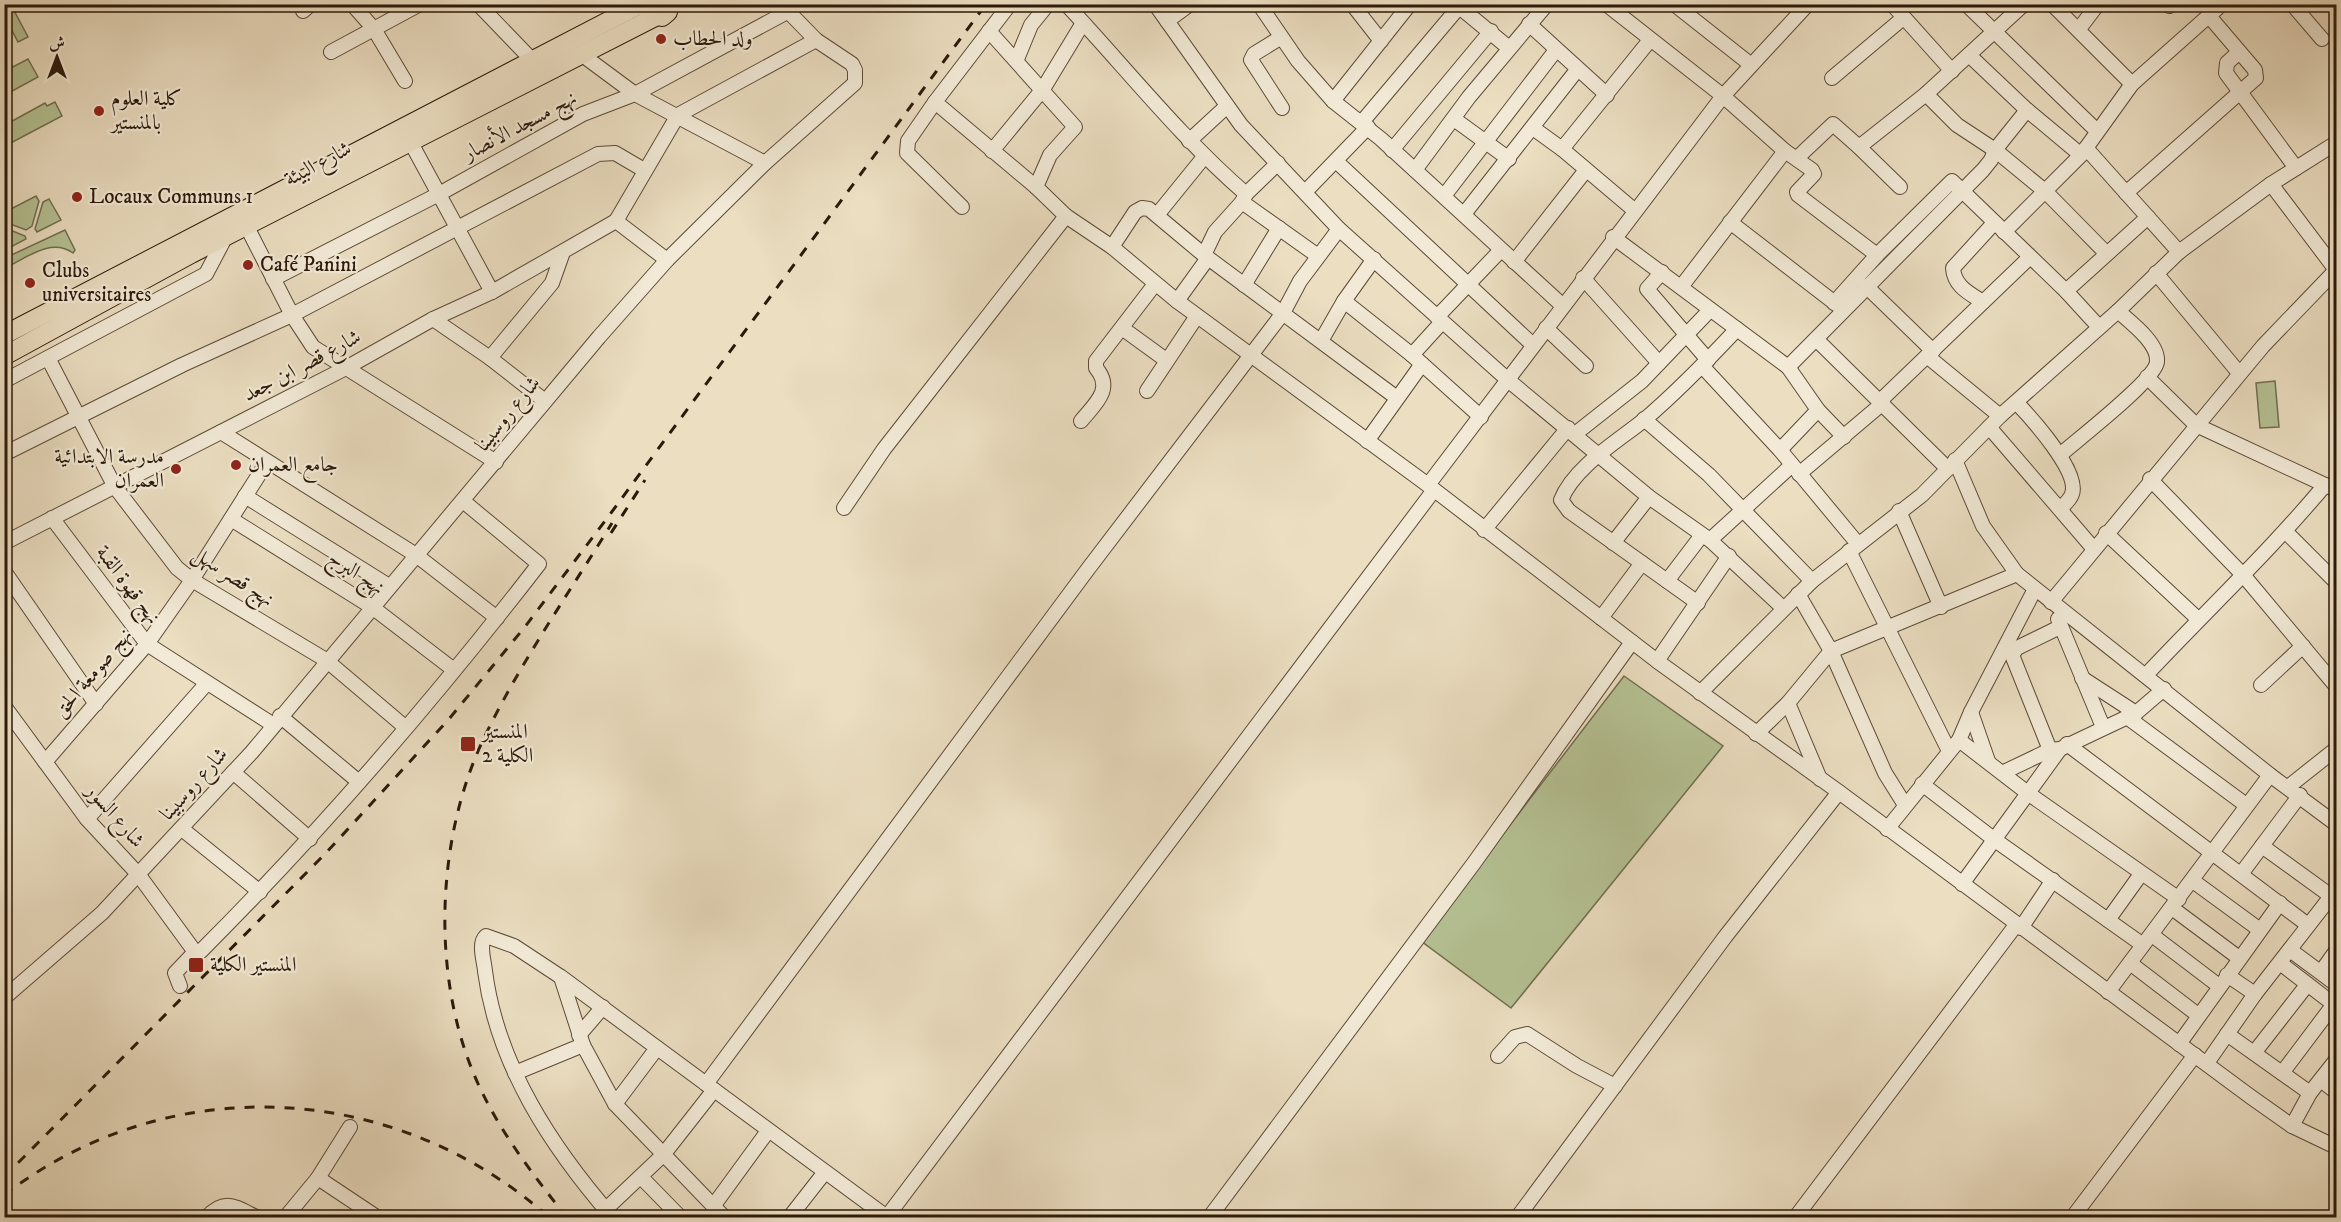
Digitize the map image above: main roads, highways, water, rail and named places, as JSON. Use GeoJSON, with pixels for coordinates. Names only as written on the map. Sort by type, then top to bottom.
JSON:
{"type":"FeatureCollection","features":[{"type":"Feature","properties":{"kind":"main road","name":"شارع البيئة"},"geometry":{"type":"LineString","coordinates":[[10,332],[410,141],[581,54],[660,7]]}},
{"type":"Feature","properties":{"kind":"main road","name":"شارع البيئة"},"geometry":{"type":"LineString","coordinates":[[16,350],[532,60],[660,7]]}},
{"type":"Feature","properties":{"kind":"main road"},"geometry":{"type":"LineString","coordinates":[[10,332],[16,350]]}},
{"type":"Feature","properties":{"kind":"railway"},"geometry":{"type":"LineString","coordinates":[[4,1177],[325,854],[449,719],[524,628],[608,517],[986,4]]}},
{"type":"Feature","properties":{"kind":"railway"},"geometry":{"type":"LineString","coordinates":[[611,533],[645,480]]}},
{"type":"Feature","properties":{"kind":"railway"},"geometry":{"type":"LineString","coordinates":[[567,1218],[501,1127],[483,1094],[466,1053],[454,1009],[447,963],[445,916],[448,869],[455,823],[467,779],[484,738],[529,655],[612,523]]}},
{"type":"Feature","properties":{"kind":"railway"},"geometry":{"type":"LineString","coordinates":[[4,1195],[69,1154],[138,1126],[209,1110],[282,1108],[353,1117],[423,1139],[489,1172],[550,1218]]}},
{"type":"Feature","properties":{"kind":"place","name":"ولد الحطاب"},"geometry":{"type":"Point","coordinates":[661,39]}},
{"type":"Feature","properties":{"kind":"place","name":"كلية العلوم بالمنستير"},"geometry":{"type":"Point","coordinates":[99,111]}},
{"type":"Feature","properties":{"kind":"place","name":"Locaux Communs 1"},"geometry":{"type":"Point","coordinates":[77,197]}},
{"type":"Feature","properties":{"kind":"place","name":"Café Panini"},"geometry":{"type":"Point","coordinates":[248,265]}},
{"type":"Feature","properties":{"kind":"place","name":"Clubs universitaires"},"geometry":{"type":"Point","coordinates":[30,283]}},
{"type":"Feature","properties":{"kind":"place","name":"جامع العمران"},"geometry":{"type":"Point","coordinates":[236,465]}},
{"type":"Feature","properties":{"kind":"place","name":"مدرسة الابتدائية العمران"},"geometry":{"type":"Point","coordinates":[176,469]}},
{"type":"Feature","properties":{"kind":"place","name":"المنستير الكلية 2"},"geometry":{"type":"Point","coordinates":[468,744]}},
{"type":"Feature","properties":{"kind":"place","name":"المنستير الكلية"},"geometry":{"type":"Point","coordinates":[196,965]}}]}
